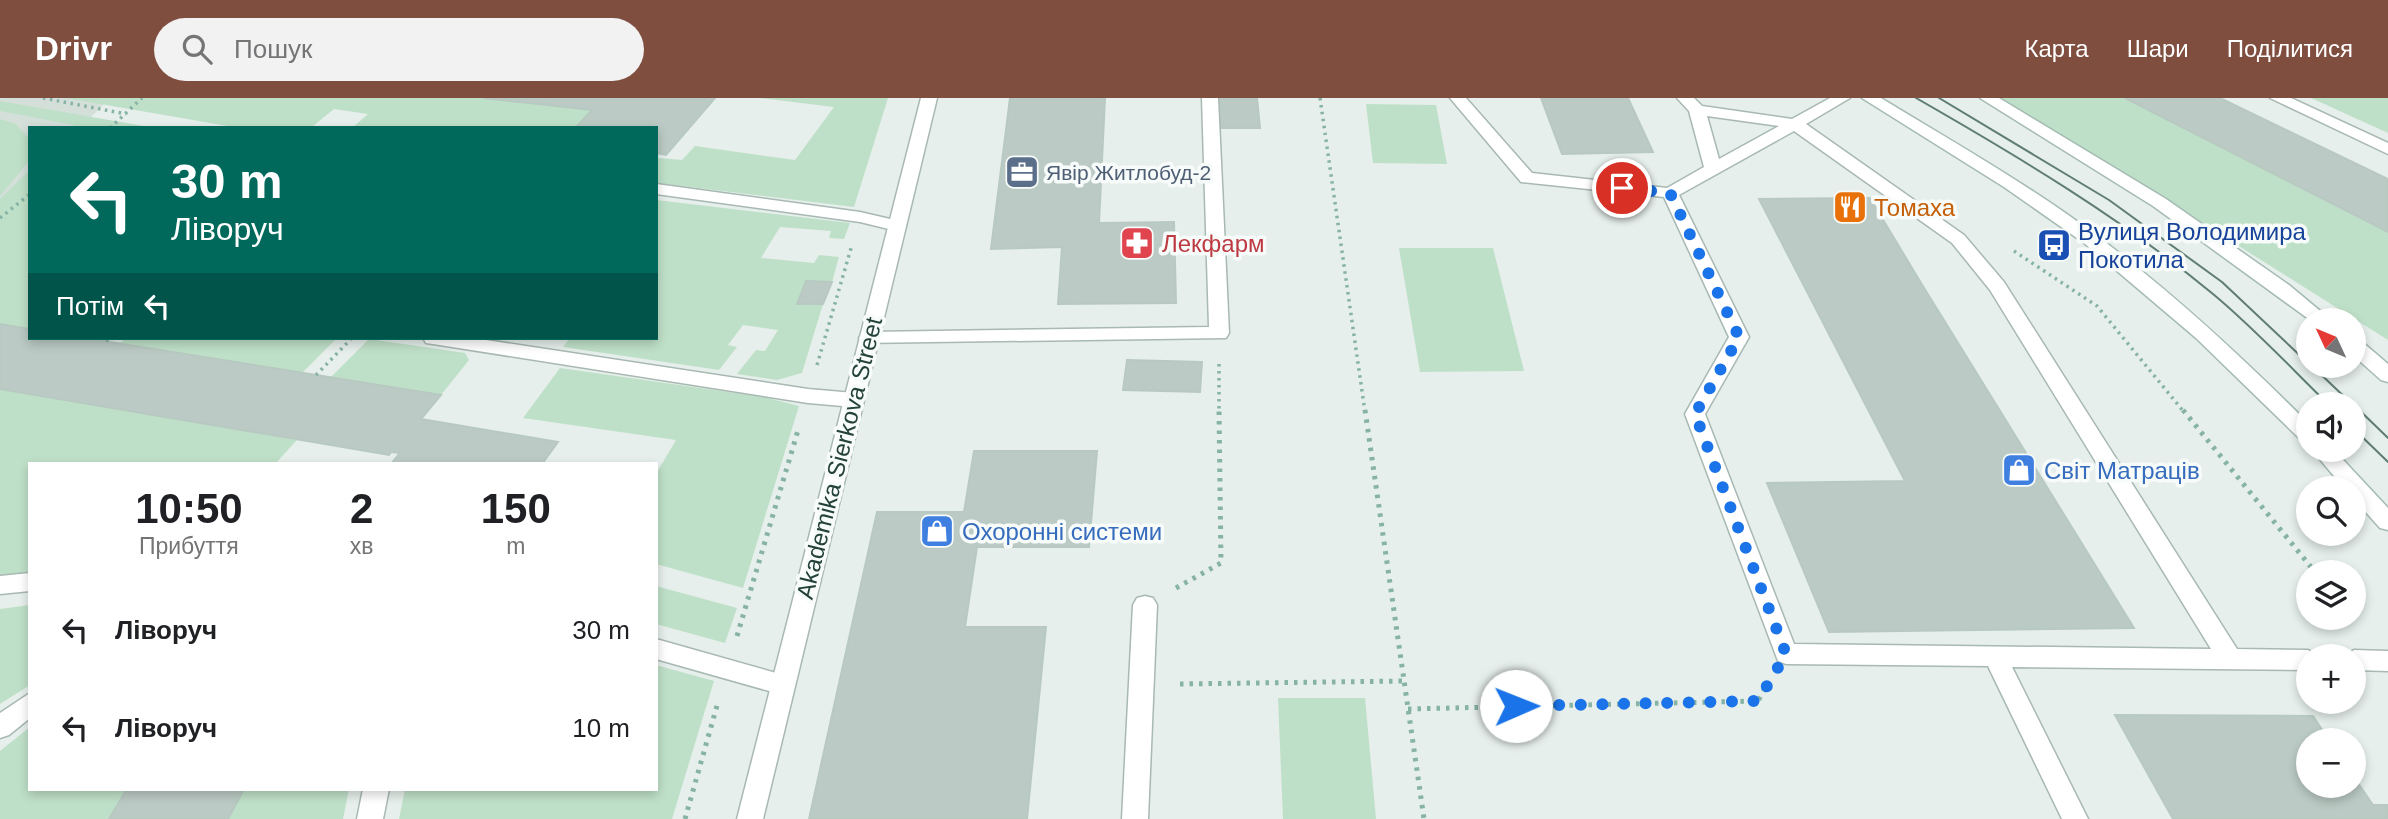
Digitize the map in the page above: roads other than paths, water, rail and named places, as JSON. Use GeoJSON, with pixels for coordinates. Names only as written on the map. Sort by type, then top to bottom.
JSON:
{"type":"FeatureCollection","features":[{"type":"Feature","properties":{"kind":"street","name":"Akademika Sierkova Street"},"geometry":{"type":"LineString","coordinates":[[750,819],[929,98]]}},
{"type":"Feature","properties":{"kind":"street"},"geometry":{"type":"LineString","coordinates":[[869,338],[1219,333],[1210,98]]}},
{"type":"Feature","properties":{"kind":"street"},"geometry":{"type":"LineString","coordinates":[[1458,98],[1527,178],[1670,193],[1842,98]]}},
{"type":"Feature","properties":{"kind":"street"},"geometry":{"type":"LineString","coordinates":[[1685,98],[1698,110],[1713,169]]}},
{"type":"Feature","properties":{"kind":"street"},"geometry":{"type":"LineString","coordinates":[[1870,98],[2014,187],[2089,239],[2176,308],[2231,357],[2296,423]]}},
{"type":"Feature","properties":{"kind":"street"},"geometry":{"type":"LineString","coordinates":[[1988,98],[2132,183],[2217,241],[2306,308]]}},
{"type":"Feature","properties":{"kind":"street"},"geometry":{"type":"LineString","coordinates":[[2278,98],[2388,149]]}},
{"type":"Feature","properties":{"kind":"street"},"geometry":{"type":"LineString","coordinates":[[1698,110],[1795,124],[1941,226],[1973,254],[2005,298],[2230,659]]}},
{"type":"Feature","properties":{"kind":"street"},"geometry":{"type":"LineString","coordinates":[[658,189],[860,217],[897,226]]}},
{"type":"Feature","properties":{"kind":"street"},"geometry":{"type":"LineString","coordinates":[[1670,193],[1739,337],[1695,414],[1786,654],[2296,660]]}},
{"type":"Feature","properties":{"kind":"street"},"geometry":{"type":"LineString","coordinates":[[446,340],[808,396],[853,400]]}},
{"type":"Feature","properties":{"kind":"street"},"geometry":{"type":"LineString","coordinates":[[2366,356],[2388,375]]}},
{"type":"Feature","properties":{"kind":"street"},"geometry":{"type":"LineString","coordinates":[[2333,462],[2388,522]]}},
{"type":"Feature","properties":{"kind":"street"},"geometry":{"type":"LineString","coordinates":[[0,585],[28,582]]}},
{"type":"Feature","properties":{"kind":"street"},"geometry":{"type":"LineString","coordinates":[[1135,819],[1145,605]]}},
{"type":"Feature","properties":{"kind":"street"},"geometry":{"type":"LineString","coordinates":[[658,650],[783,685]]}},
{"type":"Feature","properties":{"kind":"street"},"geometry":{"type":"LineString","coordinates":[[1995,656],[2075,819]]}},
{"type":"Feature","properties":{"kind":"street"},"geometry":{"type":"LineString","coordinates":[[2366,660],[2388,661]]}},
{"type":"Feature","properties":{"kind":"street"},"geometry":{"type":"LineString","coordinates":[[0,727],[28,706]]}},
{"type":"Feature","properties":{"kind":"street"},"geometry":{"type":"LineString","coordinates":[[370,819],[376,791]]}},
{"type":"Feature","properties":{"kind":"tram line"},"geometry":{"type":"LineString","coordinates":[[1916,98],[2069,190],[2178,266],[2243,320],[2316,392]]}},
{"type":"Feature","properties":{"kind":"tram line"},"geometry":{"type":"LineString","coordinates":[[1939,98],[2109,200],[2222,282],[2296,352]]}},
{"type":"Feature","properties":{"kind":"tram line"},"geometry":{"type":"LineString","coordinates":[[2325,378],[2339,392]]}},
{"type":"Feature","properties":{"kind":"tram line"},"geometry":{"type":"LineString","coordinates":[[2366,417],[2388,438]]}},
{"type":"Feature","properties":{"kind":"tram line"},"geometry":{"type":"LineString","coordinates":[[2366,441],[2388,462]]}},
{"type":"Feature","properties":{"kind":"place","name":"Явір Житлобуд-2"},"geometry":{"type":"Point","coordinates":[1022,172]}},
{"type":"Feature","properties":{"kind":"place","name":"Томаха"},"geometry":{"type":"Point","coordinates":[1850,207]}},
{"type":"Feature","properties":{"kind":"place","name":"Лекфарм"},"geometry":{"type":"Point","coordinates":[1137,243]}},
{"type":"Feature","properties":{"kind":"place","name":"Вулиця Володимира Покотила"},"geometry":{"type":"Point","coordinates":[2054,245]}},
{"type":"Feature","properties":{"kind":"place","name":"Світ Матраців"},"geometry":{"type":"Point","coordinates":[2019,470]}},
{"type":"Feature","properties":{"kind":"place","name":"Охоронні системи"},"geometry":{"type":"Point","coordinates":[937,531]}}]}
